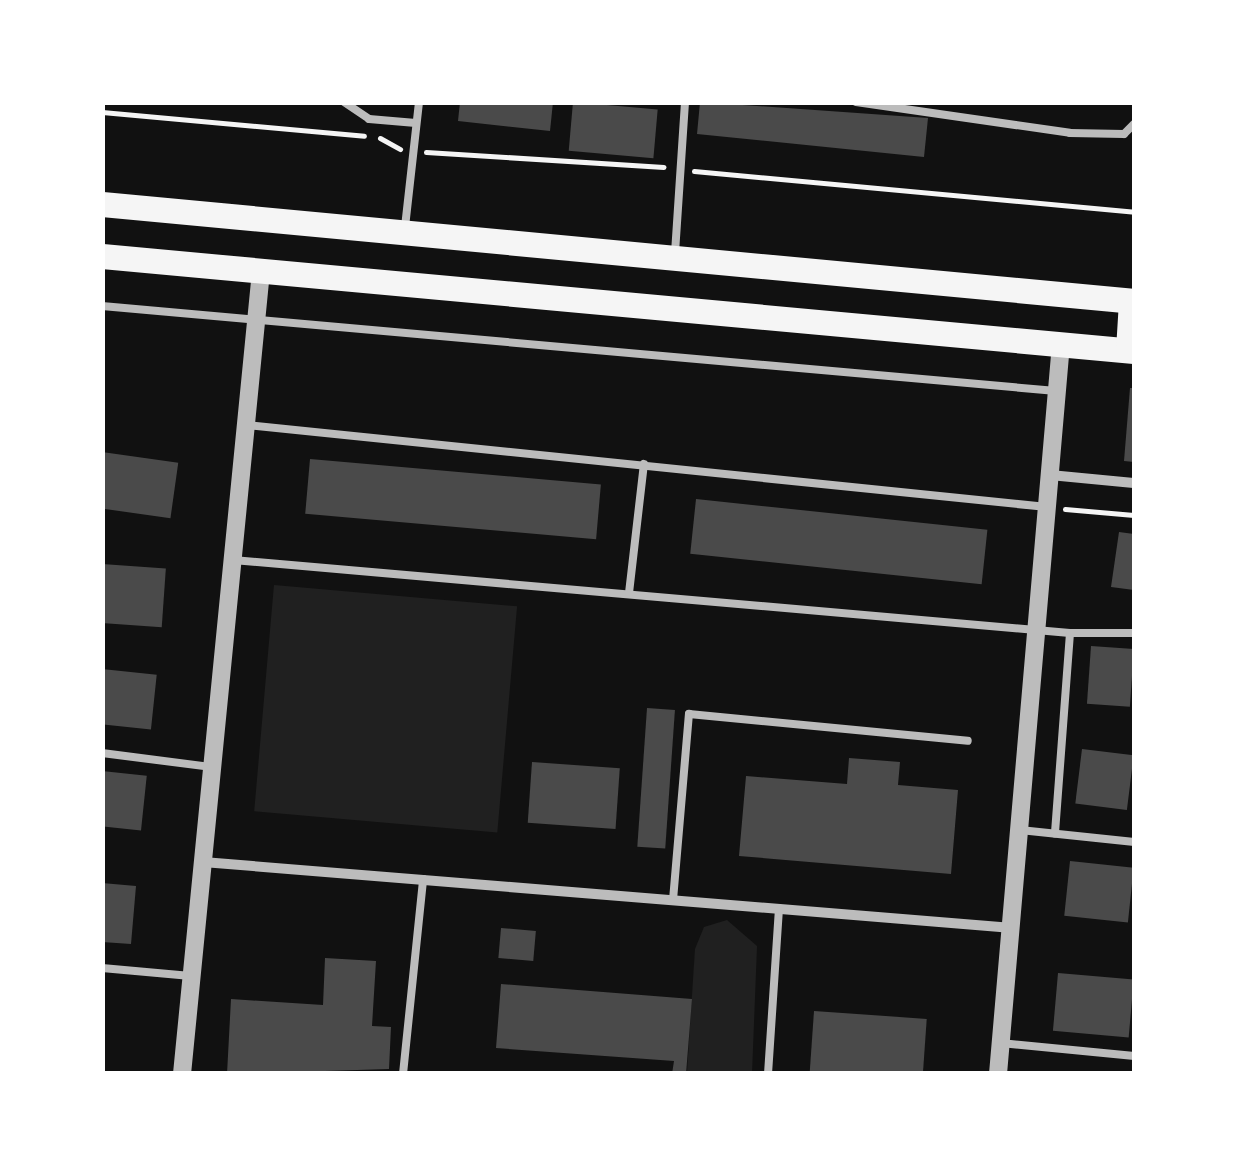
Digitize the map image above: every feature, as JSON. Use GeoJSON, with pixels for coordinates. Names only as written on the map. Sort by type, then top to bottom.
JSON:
{"type":"FeatureCollection","features":[{"type":"Feature","properties":{"kind":"main road"},"geometry":{"type":"LineString","coordinates":[[102,204],[1133,301],[1131,351],[102,256]]}},
{"type":"Feature","properties":{"kind":"street"},"geometry":{"type":"LineString","coordinates":[[182,1074],[261,271]]}},
{"type":"Feature","properties":{"kind":"street"},"geometry":{"type":"LineString","coordinates":[[998,1074],[1061,344]]}},
{"type":"Feature","properties":{"kind":"street"},"geometry":{"type":"LineString","coordinates":[[1050,475],[1134,483]]}},
{"type":"Feature","properties":{"kind":"street"},"geometry":{"type":"LineString","coordinates":[[202,862],[1012,928]]}},
{"type":"Feature","properties":{"kind":"lane"},"geometry":{"type":"LineString","coordinates":[[344,102],[369,119],[416,123]]}},
{"type":"Feature","properties":{"kind":"lane"},"geometry":{"type":"LineString","coordinates":[[404,233],[419,102]]}},
{"type":"Feature","properties":{"kind":"lane"},"geometry":{"type":"LineString","coordinates":[[674,259],[684,102]]}},
{"type":"Feature","properties":{"kind":"lane"},"geometry":{"type":"LineString","coordinates":[[856,102],[1070,133],[1124,134],[1134,124]]}},
{"type":"Feature","properties":{"kind":"lane"},"geometry":{"type":"LineString","coordinates":[[102,306],[256,322],[314,318],[1056,391]]}},
{"type":"Feature","properties":{"kind":"lane"},"geometry":{"type":"LineString","coordinates":[[246,425],[1047,507]]}},
{"type":"Feature","properties":{"kind":"lane"},"geometry":{"type":"LineString","coordinates":[[629,592],[644,464]]}},
{"type":"Feature","properties":{"kind":"lane"},"geometry":{"type":"LineString","coordinates":[[233,560],[629,592],[1036,634],[1134,633]]}},
{"type":"Feature","properties":{"kind":"lane"},"geometry":{"type":"LineString","coordinates":[[1055,833],[1070,632]]}},
{"type":"Feature","properties":{"kind":"lane"},"geometry":{"type":"LineString","coordinates":[[673,900],[689,714],[968,741]]}},
{"type":"Feature","properties":{"kind":"lane"},"geometry":{"type":"LineString","coordinates":[[102,753],[212,767]]}},
{"type":"Feature","properties":{"kind":"lane"},"geometry":{"type":"LineString","coordinates":[[1020,830],[1134,842]]}},
{"type":"Feature","properties":{"kind":"lane"},"geometry":{"type":"LineString","coordinates":[[403,1074],[423,880]]}},
{"type":"Feature","properties":{"kind":"lane"},"geometry":{"type":"LineString","coordinates":[[768,1074],[778,908]]}},
{"type":"Feature","properties":{"kind":"lane"},"geometry":{"type":"LineString","coordinates":[[102,968],[192,976]]}},
{"type":"Feature","properties":{"kind":"lane"},"geometry":{"type":"LineString","coordinates":[[1001,1043],[1134,1056]]}},
{"type":"Feature","properties":{"kind":"path"},"geometry":{"type":"LineString","coordinates":[[102,112],[381,138],[414,150],[1134,212]]}},
{"type":"Feature","properties":{"kind":"path"},"geometry":{"type":"LineString","coordinates":[[1047,507],[1134,515]]}},
{"type":"Feature","properties":{"kind":"shaded area"},"geometry":{"type":"Polygon","coordinates":[[[274,585],[517,606],[497,832],[254,811],[274,585]]]}},
{"type":"Feature","properties":{"kind":"shaded area"},"geometry":{"type":"Polygon","coordinates":[[[727,920],[757,946],[752,1073],[687,1073],[695,949],[704,927],[727,920]]]}},
{"type":"Feature","properties":{"kind":"building"},"geometry":{"type":"Polygon","coordinates":[[[460,102],[553,102],[550,131],[458,121],[460,102]]]}},
{"type":"Feature","properties":{"kind":"building"},"geometry":{"type":"Polygon","coordinates":[[[573,102],[658,109],[653,158],[569,151],[573,102]]]}},
{"type":"Feature","properties":{"kind":"building"},"geometry":{"type":"Polygon","coordinates":[[[700,102],[928,118],[924,157],[697,134],[700,102]]]}},
{"type":"Feature","properties":{"kind":"building"},"geometry":{"type":"Polygon","coordinates":[[[1130,388],[1134,388],[1134,462],[1124,461],[1130,388]]]}},
{"type":"Feature","properties":{"kind":"building"},"geometry":{"type":"Polygon","coordinates":[[[102,452],[178,463],[170,518],[102,509],[102,452]]]}},
{"type":"Feature","properties":{"kind":"building"},"geometry":{"type":"Polygon","coordinates":[[[310,459],[601,484],[596,539],[305,514],[310,459]]]}},
{"type":"Feature","properties":{"kind":"building"},"geometry":{"type":"Polygon","coordinates":[[[696,499],[987,530],[982,584],[690,554],[696,499]]]}},
{"type":"Feature","properties":{"kind":"building"},"geometry":{"type":"Polygon","coordinates":[[[1119,532],[1134,534],[1134,590],[1111,587],[1119,532]]]}},
{"type":"Feature","properties":{"kind":"building"},"geometry":{"type":"Polygon","coordinates":[[[102,564],[166,568],[162,627],[102,623],[102,564]]]}},
{"type":"Feature","properties":{"kind":"building"},"geometry":{"type":"Polygon","coordinates":[[[1091,646],[1134,649],[1130,707],[1087,704],[1091,646]]]}},
{"type":"Feature","properties":{"kind":"building"},"geometry":{"type":"Polygon","coordinates":[[[102,669],[157,675],[151,729],[102,724],[102,669]]]}},
{"type":"Feature","properties":{"kind":"building"},"geometry":{"type":"Polygon","coordinates":[[[647,708],[675,710],[665,849],[637,847],[647,708]]]}},
{"type":"Feature","properties":{"kind":"building"},"geometry":{"type":"Polygon","coordinates":[[[1082,749],[1134,755],[1127,810],[1075,804],[1082,749]]]}},
{"type":"Feature","properties":{"kind":"building"},"geometry":{"type":"Polygon","coordinates":[[[849,758],[900,762],[898,785],[958,790],[951,874],[739,856],[746,776],[847,784],[849,758]]]}},
{"type":"Feature","properties":{"kind":"building"},"geometry":{"type":"Polygon","coordinates":[[[532,762],[620,768],[616,829],[528,823],[532,762]]]}},
{"type":"Feature","properties":{"kind":"building"},"geometry":{"type":"Polygon","coordinates":[[[102,771],[147,776],[141,830],[102,826],[102,771]]]}},
{"type":"Feature","properties":{"kind":"building"},"geometry":{"type":"Polygon","coordinates":[[[1070,861],[1134,868],[1128,922],[1064,916],[1070,861]]]}},
{"type":"Feature","properties":{"kind":"building"},"geometry":{"type":"Polygon","coordinates":[[[102,883],[136,886],[131,944],[102,942],[102,883]]]}},
{"type":"Feature","properties":{"kind":"building"},"geometry":{"type":"Polygon","coordinates":[[[501,928],[536,931],[533,961],[498,958],[501,928]]]}},
{"type":"Feature","properties":{"kind":"building"},"geometry":{"type":"Polygon","coordinates":[[[325,958],[376,961],[372,1026],[391,1027],[389,1069],[227,1074],[231,999],[323,1005],[325,958]]]}},
{"type":"Feature","properties":{"kind":"building"},"geometry":{"type":"Polygon","coordinates":[[[1058,973],[1134,980],[1129,1037],[1053,1031],[1058,973]]]}},
{"type":"Feature","properties":{"kind":"building"},"geometry":{"type":"Polygon","coordinates":[[[501,984],[692,999],[686,1074],[672,1074],[674,1061],[496,1048],[501,984]]]}},
{"type":"Feature","properties":{"kind":"building"},"geometry":{"type":"Polygon","coordinates":[[[814,1011],[927,1019],[923,1074],[810,1074],[814,1011]]]}}]}
